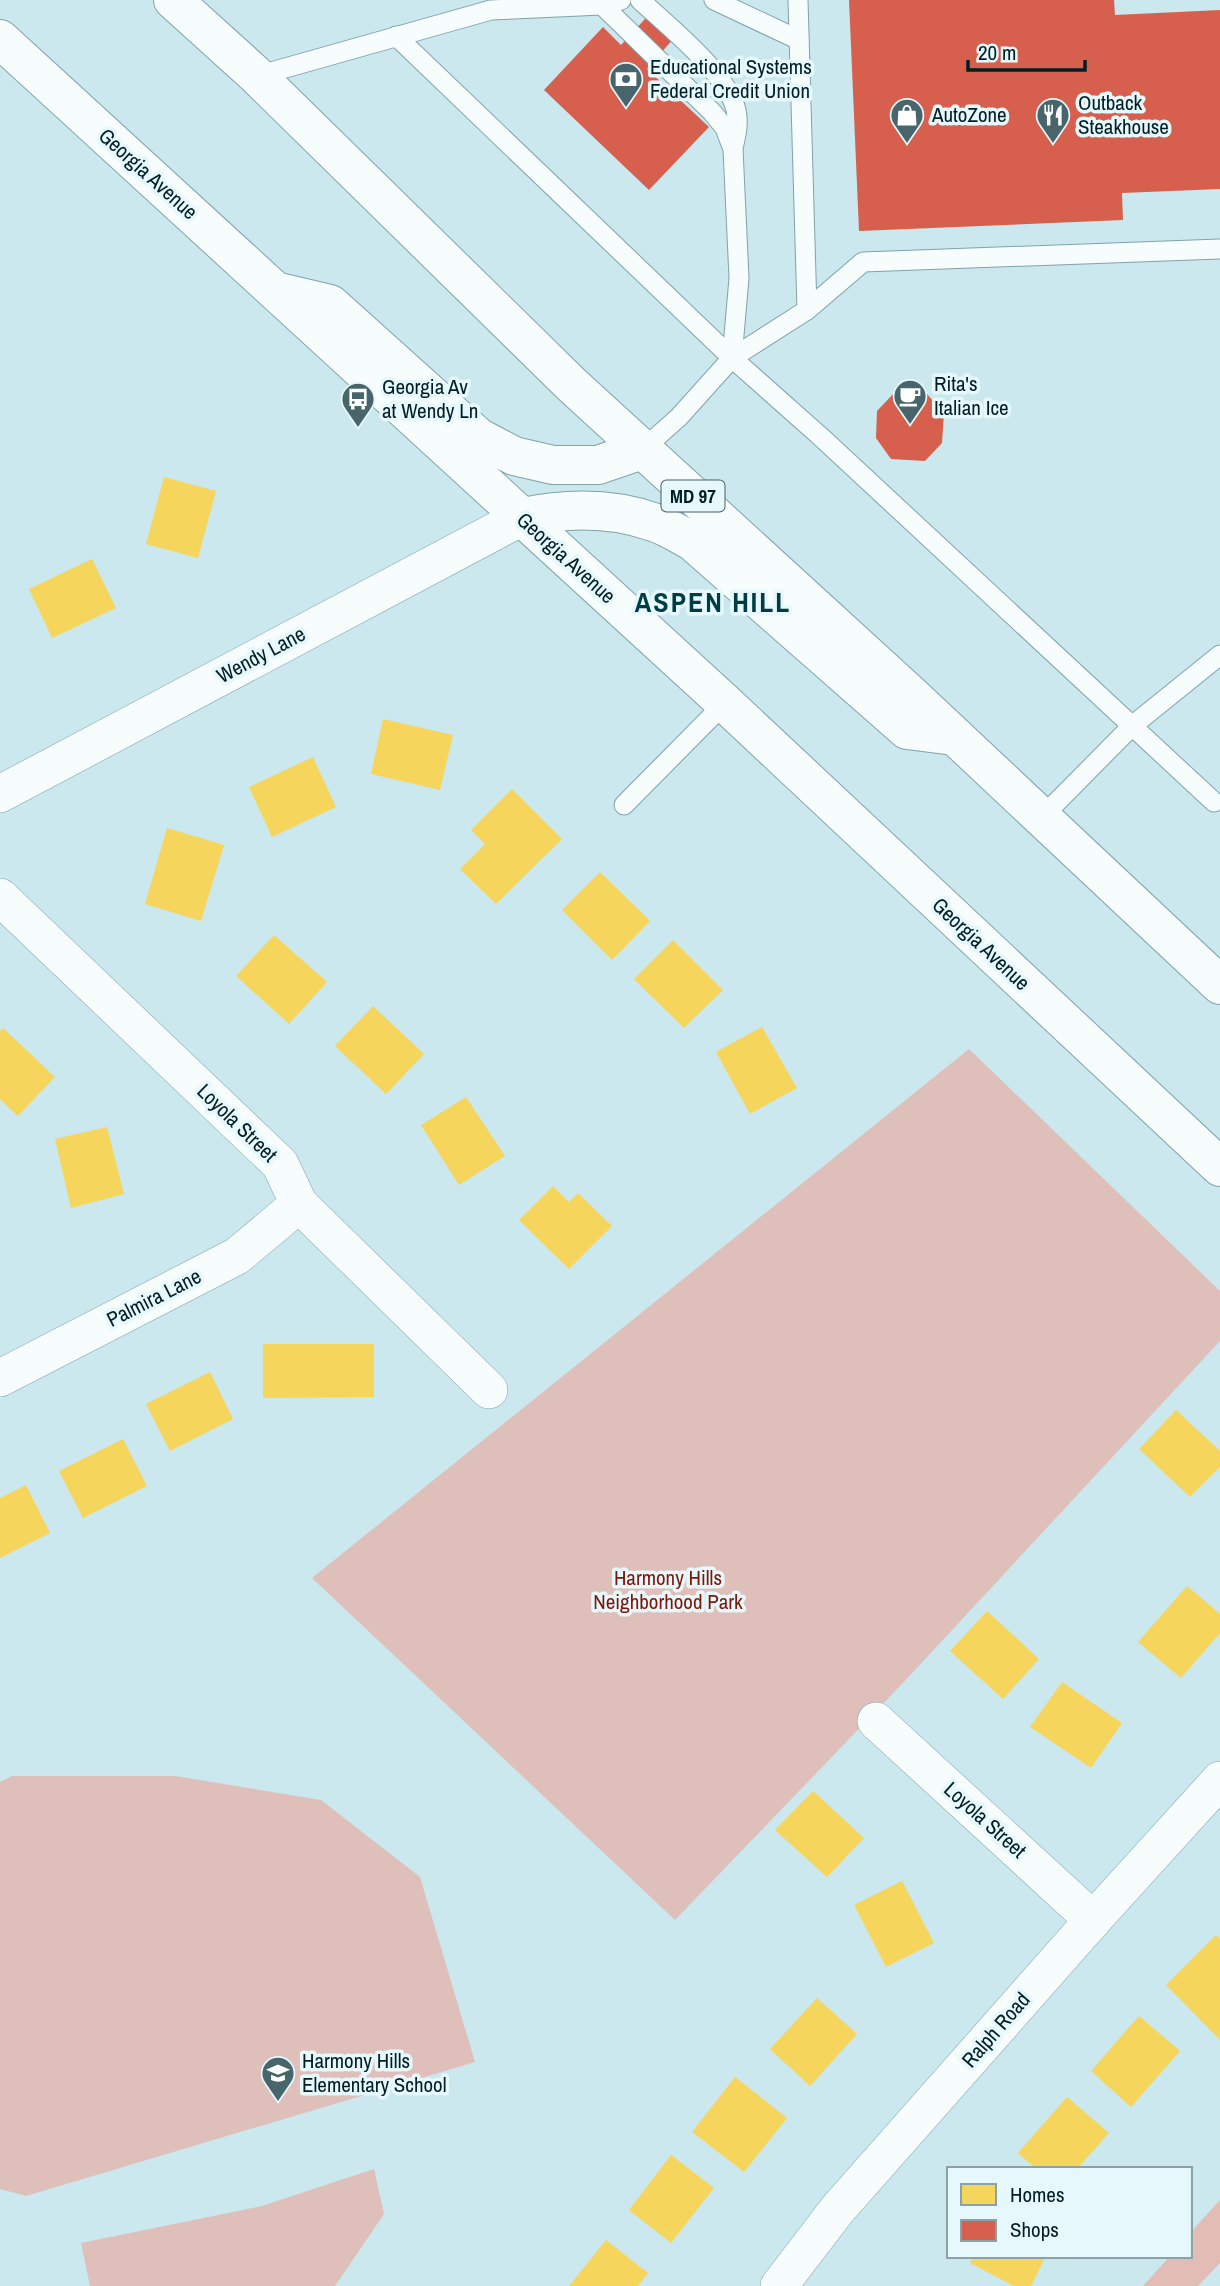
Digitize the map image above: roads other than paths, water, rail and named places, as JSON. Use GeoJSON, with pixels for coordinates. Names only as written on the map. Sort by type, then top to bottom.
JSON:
{"type":"FeatureCollection","features":[{"type":"Feature","properties":{"kind":"main road","name":"MD 97"},"geometry":{"type":"LineString","coordinates":[[173,0],[257,76],[642,450],[1041,818],[1215,971]]}},
{"type":"Feature","properties":{"kind":"main road","name":"Georgia Avenue"},"geometry":{"type":"LineString","coordinates":[[0,39],[725,703],[1220,1167]]}},
{"type":"Feature","properties":{"kind":"main road"},"geometry":{"type":"LineString","coordinates":[[277,292],[330,304],[478,437],[514,456],[553,465],[598,465],[642,450]]}},
{"type":"Feature","properties":{"kind":"main road"},"geometry":{"type":"LineString","coordinates":[[522,517],[553,511],[590,510],[620,513],[656,522],[692,542],[907,730],[954,736]]}},
{"type":"Feature","properties":{"kind":"street","name":"Wendy Lane"},"geometry":{"type":"LineString","coordinates":[[0,794],[522,517]]}},
{"type":"Feature","properties":{"kind":"street","name":"Loyola Street"},"geometry":{"type":"LineString","coordinates":[[0,897],[280,1164],[299,1204],[489,1390]]}},
{"type":"Feature","properties":{"kind":"street","name":"Palmira Lane"},"geometry":{"type":"LineString","coordinates":[[0,1378],[237,1256],[299,1204]]}},
{"type":"Feature","properties":{"kind":"street","name":"Loyola Street"},"geometry":{"type":"LineString","coordinates":[[876,1721],[1093,1920]]}},
{"type":"Feature","properties":{"kind":"street","name":"Ralph Road"},"geometry":{"type":"LineString","coordinates":[[787,2283],[837,2210],[1220,1780]]}},
{"type":"Feature","properties":{"kind":"lane"},"geometry":{"type":"LineString","coordinates":[[640,0],[692,48],[730,94],[736,111],[737,128],[733,149],[739,278],[732,358]]}},
{"type":"Feature","properties":{"kind":"lane"},"geometry":{"type":"LineString","coordinates":[[713,0],[799,40]]}},
{"type":"Feature","properties":{"kind":"lane"},"geometry":{"type":"LineString","coordinates":[[798,0],[807,310]]}},
{"type":"Feature","properties":{"kind":"lane"},"geometry":{"type":"LineString","coordinates":[[257,76],[491,10],[612,2],[712,111],[724,128],[733,149]]}},
{"type":"Feature","properties":{"kind":"lane"},"geometry":{"type":"LineString","coordinates":[[396,36],[732,358],[821,437],[1214,802]]}},
{"type":"Feature","properties":{"kind":"lane"},"geometry":{"type":"LineString","coordinates":[[642,450],[679,417],[732,358],[807,310],[863,262],[1220,249]]}},
{"type":"Feature","properties":{"kind":"lane"},"geometry":{"type":"LineString","coordinates":[[1041,818],[1132,726],[1220,654]]}},
{"type":"Feature","properties":{"kind":"lane"},"geometry":{"type":"LineString","coordinates":[[624,806],[725,703]]}},
{"type":"Feature","properties":{"kind":"place","name":"Educational Systems Federal Credit Union"},"geometry":{"type":"Point","coordinates":[626,109]}},
{"type":"Feature","properties":{"kind":"place","name":"AutoZone"},"geometry":{"type":"Point","coordinates":[907,145]}},
{"type":"Feature","properties":{"kind":"place","name":"Outback Steakhouse"},"geometry":{"type":"Point","coordinates":[1053,145]}},
{"type":"Feature","properties":{"kind":"place","name":"Rita's Italian Ice"},"geometry":{"type":"Point","coordinates":[910,426]}},
{"type":"Feature","properties":{"kind":"place","name":"Georgia Av at Wendy Ln"},"geometry":{"type":"Point","coordinates":[358,429]}},
{"type":"Feature","properties":{"kind":"place","name":"Harmony Hills Elementary School"},"geometry":{"type":"Point","coordinates":[278,2103]}},
{"type":"Feature","properties":{"kind":"district","name":"ASPEN HILL"},"geometry":{"type":"Point","coordinates":[713,602]}},
{"type":"Feature","properties":{"kind":"park label","name":"Harmony Hills Neighborhood Park"},"geometry":{"type":"Point","coordinates":[668,1590]}}]}
